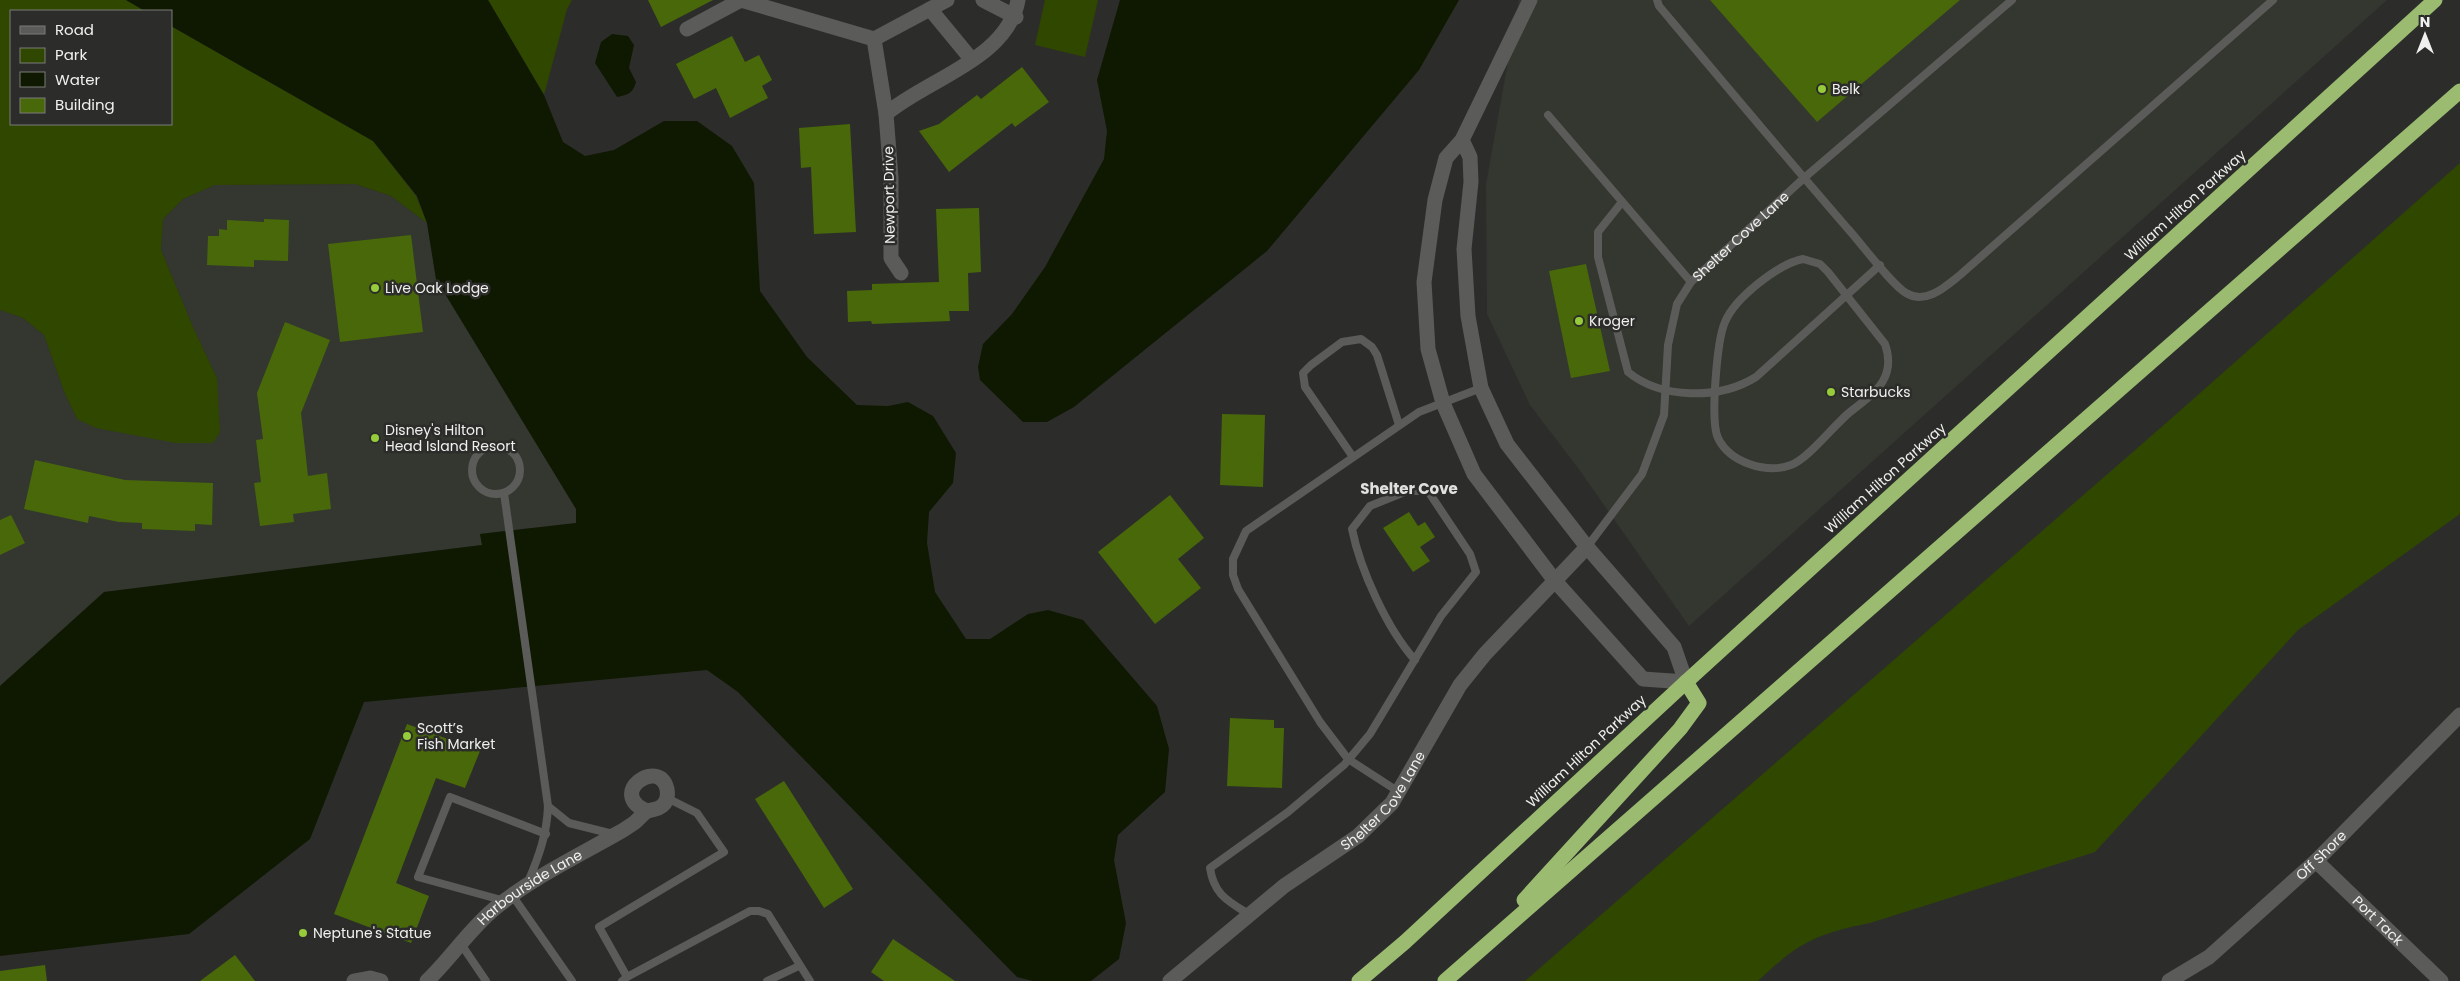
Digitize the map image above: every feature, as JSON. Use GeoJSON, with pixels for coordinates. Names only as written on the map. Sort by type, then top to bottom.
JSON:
{"type":"FeatureCollection","features":[{"type":"Feature","properties":{"kind":"highway","name":"William Hilton Parkway"},"geometry":{"type":"LineString","coordinates":[[1359,981],[1405,942],[1686,682],[2435,0]]}},
{"type":"Feature","properties":{"kind":"highway"},"geometry":{"type":"LineString","coordinates":[[1445,981],[2460,91]]}},
{"type":"Feature","properties":{"kind":"highway"},"geometry":{"type":"LineString","coordinates":[[1474,955],[1680,729],[1699,703],[1686,682]]}},
{"type":"Feature","properties":{"kind":"street"},"geometry":{"type":"LineString","coordinates":[[687,29],[741,0],[874,39],[947,0]]}},
{"type":"Feature","properties":{"kind":"street"},"geometry":{"type":"LineString","coordinates":[[982,0],[1016,17]]}},
{"type":"Feature","properties":{"kind":"street"},"geometry":{"type":"LineString","coordinates":[[886,114],[899,103],[988,49],[1016,17],[1018,0]]}},
{"type":"Feature","properties":{"kind":"street"},"geometry":{"type":"LineString","coordinates":[[1462,140],[1470,157],[1471,182],[1464,249],[1468,316],[1481,388],[1507,444],[1587,547],[1674,647],[1686,682],[1644,679],[1555,581],[1474,474],[1443,403],[1428,349],[1424,282],[1435,200],[1446,158],[1462,140],[1530,0]]}},
{"type":"Feature","properties":{"kind":"street"},"geometry":{"type":"LineString","coordinates":[[930,9],[972,60]]}},
{"type":"Feature","properties":{"kind":"street","name":"Newport Drive"},"geometry":{"type":"LineString","coordinates":[[874,39],[886,114],[891,178],[891,258],[901,272]]}},
{"type":"Feature","properties":{"kind":"street","name":"Shelter Cove Lane"},"geometry":{"type":"LineString","coordinates":[[1170,981],[1284,886],[1358,836],[1392,803],[1460,685],[1485,654],[1587,547]]}},
{"type":"Feature","properties":{"kind":"street","name":"Off Shore"},"geometry":{"type":"LineString","coordinates":[[2169,981],[2210,957],[2316,861],[2460,715]]}},
{"type":"Feature","properties":{"kind":"street"},"geometry":{"type":"LineString","coordinates":[[647,811],[639,807],[633,800],[632,791],[636,782],[643,777],[652,776],[661,779],[667,787],[667,798]]}},
{"type":"Feature","properties":{"kind":"street","name":"Harbourside Lane"},"geometry":{"type":"LineString","coordinates":[[427,981],[461,944],[509,898],[526,886],[616,835],[647,811],[657,810],[664,804],[667,798]]}},
{"type":"Feature","properties":{"kind":"street","name":"Port Tack"},"geometry":{"type":"LineString","coordinates":[[2316,861],[2441,981]]}},
{"type":"Feature","properties":{"kind":"street"},"geometry":{"type":"LineString","coordinates":[[354,981],[370,978],[381,981]]}},
{"type":"Feature","properties":{"kind":"lane"},"geometry":{"type":"LineString","coordinates":[[1657,0],[1659,6],[1880,265],[1906,293],[1920,298],[1945,287],[2273,0]]}},
{"type":"Feature","properties":{"kind":"lane","name":"Shelter Cove Lane"},"geometry":{"type":"LineString","coordinates":[[1587,547],[1642,474],[1664,415],[1667,391],[1668,345],[1677,304],[1691,282],[1804,178],[2012,0]]}},
{"type":"Feature","properties":{"kind":"lane"},"geometry":{"type":"LineString","coordinates":[[1548,115],[1691,282]]}},
{"type":"Feature","properties":{"kind":"lane"},"geometry":{"type":"LineString","coordinates":[[1622,202],[1598,232],[1598,257],[1628,372],[1642,383],[1667,391],[1715,391],[1745,384],[1756,377],[1880,265]]}},
{"type":"Feature","properties":{"kind":"lane"},"geometry":{"type":"LineString","coordinates":[[1803,259],[1813,261],[1828,272],[1885,344],[1888,360],[1886,376],[1873,393],[1838,422],[1803,458],[1792,465],[1776,469],[1758,467],[1735,457],[1718,438],[1714,422],[1715,391],[1720,336],[1725,321],[1735,305],[1776,271],[1791,262],[1803,259]]}},
{"type":"Feature","properties":{"kind":"lane"},"geometry":{"type":"LineString","coordinates":[[1353,457],[1305,387],[1302,378],[1303,373],[1311,365],[1342,342],[1361,339],[1372,347],[1377,355],[1398,425]]}},
{"type":"Feature","properties":{"kind":"lane"},"geometry":{"type":"LineString","coordinates":[[1399,792],[1348,760],[1320,722],[1238,589],[1233,575],[1234,558],[1246,531],[1398,425],[1419,412],[1481,388]]}},
{"type":"Feature","properties":{"kind":"lane"},"geometry":{"type":"LineString","coordinates":[[497,445],[512,452],[520,466],[517,482],[504,492],[489,493],[477,484],[474,477],[473,462],[482,450],[497,445]]}},
{"type":"Feature","properties":{"kind":"lane"},"geometry":{"type":"LineString","coordinates":[[1250,915],[1227,900],[1212,883],[1210,868],[1288,812],[1348,760],[1370,734],[1442,616],[1476,572],[1470,554],[1428,491],[1406,491],[1370,506],[1352,529],[1356,547],[1389,625],[1415,660]]}},
{"type":"Feature","properties":{"kind":"lane"},"geometry":{"type":"LineString","coordinates":[[504,492],[548,806],[546,834],[542,851],[526,886]]}},
{"type":"Feature","properties":{"kind":"lane"},"geometry":{"type":"LineString","coordinates":[[546,834],[450,797],[418,877],[509,898],[572,981]]}},
{"type":"Feature","properties":{"kind":"lane"},"geometry":{"type":"LineString","coordinates":[[667,798],[697,813],[724,852],[599,927],[624,979],[750,911],[759,911],[768,914],[810,981]]}},
{"type":"Feature","properties":{"kind":"lane"},"geometry":{"type":"LineString","coordinates":[[548,806],[569,823],[616,835]]}},
{"type":"Feature","properties":{"kind":"lane"},"geometry":{"type":"LineString","coordinates":[[461,944],[486,981]]}},
{"type":"Feature","properties":{"kind":"lane"},"geometry":{"type":"LineString","coordinates":[[767,981],[799,966]]}},
{"type":"Feature","properties":{"kind":"shaded area"},"geometry":{"type":"Polygon","coordinates":[[[1519,0],[2387,0],[1689,626],[1578,468],[1530,405],[1487,314],[1486,184],[1519,0]]]}},
{"type":"Feature","properties":{"kind":"shaded area","name":"Disney's Hilton Head Island Resort"},"geometry":{"type":"Polygon","coordinates":[[[355,184],[391,196],[427,223],[436,279],[576,509],[576,523],[480,534],[482,545],[105,592],[0,686],[0,310],[23,318],[44,335],[65,394],[77,419],[217,378],[193,327],[161,250],[163,219],[183,199],[215,185],[355,184]]]}},
{"type":"Feature","properties":{"kind":"green space"},"geometry":{"type":"Polygon","coordinates":[[[0,0],[126,0],[143,10],[10,10],[10,125],[172,125],[172,27],[373,141],[416,196],[427,223],[391,196],[355,184],[215,185],[183,199],[163,219],[161,250],[193,327],[217,378],[220,432],[213,443],[176,443],[96,428],[77,419],[65,394],[44,335],[23,318],[0,310],[0,0]]]}},
{"type":"Feature","properties":{"kind":"green space"},"geometry":{"type":"Polygon","coordinates":[[[488,0],[572,0],[567,9],[544,95],[488,0]]]}},
{"type":"Feature","properties":{"kind":"green space"},"geometry":{"type":"Polygon","coordinates":[[[1045,0],[1098,0],[1085,57],[1035,45],[1045,0]]]}},
{"type":"Feature","properties":{"kind":"green space"},"geometry":{"type":"Polygon","coordinates":[[[2460,163],[2460,514],[2298,630],[2095,852],[1870,923],[1821,936],[1785,957],[1758,981],[1525,981],[2165,424],[2460,163]]]}},
{"type":"Feature","properties":{"kind":"water"},"geometry":{"type":"Polygon","coordinates":[[[126,0],[488,0],[544,95],[563,142],[585,156],[614,150],[664,121],[697,121],[732,146],[754,183],[760,291],[807,357],[857,405],[888,406],[908,402],[933,416],[956,453],[953,483],[929,512],[927,543],[935,592],[966,639],[990,639],[1028,614],[1048,610],[1083,620],[1157,706],[1169,749],[1165,792],[1118,835],[1114,860],[1126,923],[1119,959],[1091,981],[1033,981],[1017,977],[738,692],[707,670],[364,702],[310,839],[189,934],[0,956],[0,686],[104,592],[482,545],[480,534],[576,523],[576,509],[436,279],[427,223],[417,196],[373,141],[172,27],[172,10],[143,10],[126,0]]]}},
{"type":"Feature","properties":{"kind":"water"},"geometry":{"type":"Polygon","coordinates":[[[1120,0],[1459,0],[1419,70],[1267,251],[1074,407],[1047,422],[1023,422],[980,380],[978,367],[983,344],[1012,314],[1045,267],[1104,159],[1107,131],[1097,80],[1120,0]]]}},
{"type":"Feature","properties":{"kind":"water"},"geometry":{"type":"Polygon","coordinates":[[[612,34],[628,36],[634,45],[629,68],[636,82],[630,93],[617,97],[595,63],[601,42],[612,34]]]}},
{"type":"Feature","properties":{"kind":"building"},"geometry":{"type":"Polygon","coordinates":[[[648,0],[713,0],[661,27],[648,0]]]}},
{"type":"Feature","properties":{"kind":"building","name":"Belk"},"geometry":{"type":"Polygon","coordinates":[[[1710,0],[1960,0],[1817,122],[1710,0]]]}},
{"type":"Feature","properties":{"kind":"building"},"geometry":{"type":"Polygon","coordinates":[[[732,36],[745,62],[759,55],[772,80],[762,86],[768,98],[730,118],[716,88],[694,99],[676,64],[732,36]]]}},
{"type":"Feature","properties":{"kind":"building"},"geometry":{"type":"Polygon","coordinates":[[[1022,67],[1049,102],[1015,127],[1012,123],[949,172],[919,131],[939,124],[977,95],[981,99],[1022,67]]]}},
{"type":"Feature","properties":{"kind":"building"},"geometry":{"type":"Polygon","coordinates":[[[850,124],[856,232],[814,234],[811,167],[801,168],[799,128],[850,124]]]}},
{"type":"Feature","properties":{"kind":"building"},"geometry":{"type":"Polygon","coordinates":[[[979,208],[981,272],[968,273],[969,311],[949,311],[950,321],[872,324],[871,321],[848,322],[847,291],[872,290],[872,284],[939,282],[936,209],[979,208]]]}},
{"type":"Feature","properties":{"kind":"building"},"geometry":{"type":"Polygon","coordinates":[[[264,219],[289,220],[288,261],[254,260],[254,267],[207,265],[208,236],[219,236],[219,229],[227,230],[227,220],[264,222],[264,219]]]}},
{"type":"Feature","properties":{"kind":"building","name":"Live Oak Lodge"},"geometry":{"type":"Polygon","coordinates":[[[411,235],[423,332],[340,342],[328,244],[411,235]]]}},
{"type":"Feature","properties":{"kind":"building","name":"Kroger"},"geometry":{"type":"Polygon","coordinates":[[[1586,264],[1610,371],[1571,378],[1549,271],[1586,264]]]}},
{"type":"Feature","properties":{"kind":"building"},"geometry":{"type":"Polygon","coordinates":[[[285,322],[330,340],[301,413],[308,476],[327,473],[331,509],[293,514],[294,522],[260,526],[254,483],[261,482],[256,440],[263,439],[257,393],[285,322]]]}},
{"type":"Feature","properties":{"kind":"building"},"geometry":{"type":"Polygon","coordinates":[[[1222,414],[1265,415],[1263,487],[1220,485],[1222,414]]]}},
{"type":"Feature","properties":{"kind":"building"},"geometry":{"type":"Polygon","coordinates":[[[35,460],[125,480],[213,483],[212,525],[195,524],[195,531],[142,529],[142,523],[119,522],[89,516],[88,523],[24,509],[35,460]]]}},
{"type":"Feature","properties":{"kind":"building"},"geometry":{"type":"Polygon","coordinates":[[[1170,495],[1204,538],[1178,559],[1201,588],[1155,624],[1098,552],[1170,495]]]}},
{"type":"Feature","properties":{"kind":"building"},"geometry":{"type":"Polygon","coordinates":[[[1409,512],[1418,526],[1425,522],[1435,537],[1420,547],[1430,561],[1413,572],[1383,528],[1409,512]]]}},
{"type":"Feature","properties":{"kind":"building"},"geometry":{"type":"Polygon","coordinates":[[[11,515],[25,543],[0,555],[0,520],[11,515]]]}},
{"type":"Feature","properties":{"kind":"building"},"geometry":{"type":"Polygon","coordinates":[[[1230,718],[1274,720],[1274,728],[1284,728],[1282,788],[1227,786],[1230,718]]]}},
{"type":"Feature","properties":{"kind":"building"},"geometry":{"type":"Polygon","coordinates":[[[407,724],[480,751],[465,788],[436,778],[396,883],[429,896],[411,943],[334,914],[407,724]]]}},
{"type":"Feature","properties":{"kind":"building"},"geometry":{"type":"Polygon","coordinates":[[[784,781],[853,889],[824,908],[755,799],[784,781]]]}},
{"type":"Feature","properties":{"kind":"building"},"geometry":{"type":"Polygon","coordinates":[[[893,939],[955,981],[884,981],[871,972],[893,939]]]}},
{"type":"Feature","properties":{"kind":"building"},"geometry":{"type":"Polygon","coordinates":[[[235,955],[255,981],[200,981],[235,955]]]}},
{"type":"Feature","properties":{"kind":"building"},"geometry":{"type":"Polygon","coordinates":[[[45,965],[47,981],[0,981],[0,971],[45,965]]]}},
{"type":"Feature","properties":{"kind":"place","name":"Belk"},"geometry":{"type":"Point","coordinates":[1822,89]}},
{"type":"Feature","properties":{"kind":"place","name":"Live Oak Lodge"},"geometry":{"type":"Point","coordinates":[375,288]}},
{"type":"Feature","properties":{"kind":"place","name":"Kroger"},"geometry":{"type":"Point","coordinates":[1579,321]}},
{"type":"Feature","properties":{"kind":"place","name":"Starbucks"},"geometry":{"type":"Point","coordinates":[1831,392]}},
{"type":"Feature","properties":{"kind":"place","name":"Disney's Hilton Head Island Resort"},"geometry":{"type":"Point","coordinates":[375,438]}},
{"type":"Feature","properties":{"kind":"place","name":"Scott’s Fish Market"},"geometry":{"type":"Point","coordinates":[407,736]}},
{"type":"Feature","properties":{"kind":"place","name":"Neptune's Statue"},"geometry":{"type":"Point","coordinates":[303,933]}},
{"type":"Feature","properties":{"kind":"district","name":"Shelter Cove"},"geometry":{"type":"Point","coordinates":[1409,488]}}]}
